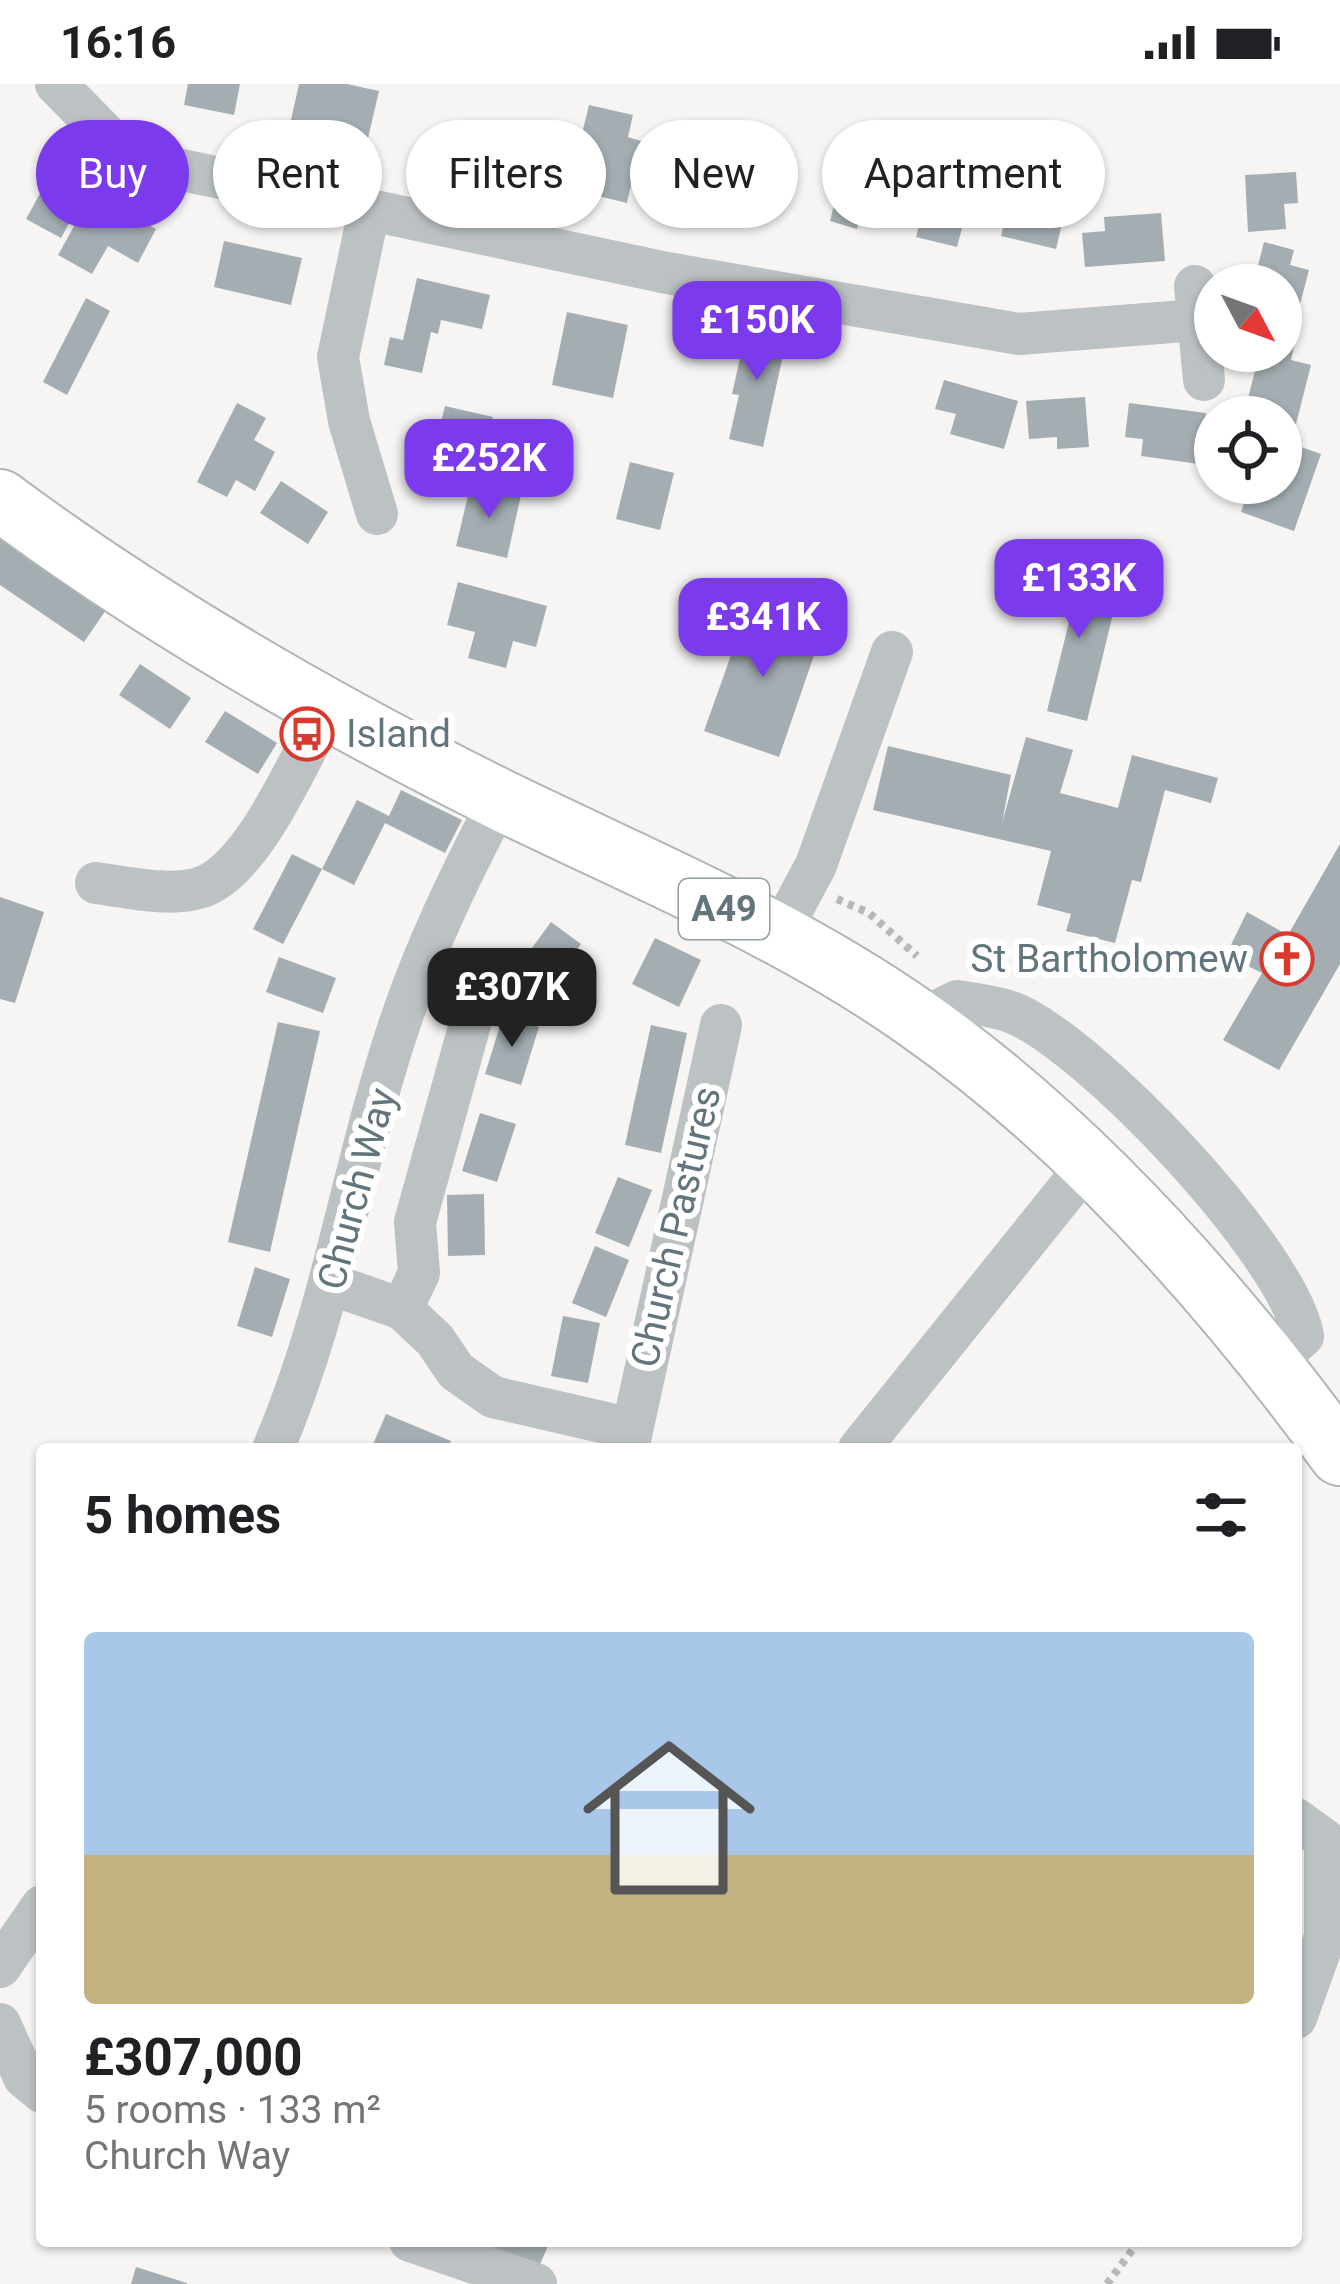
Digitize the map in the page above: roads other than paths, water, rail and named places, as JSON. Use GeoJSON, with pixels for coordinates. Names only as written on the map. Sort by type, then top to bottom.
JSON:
{"type":"FeatureCollection","features":[{"type":"Feature","properties":{"kind":"highway","name":"A49"},"geometry":{"type":"LineString","coordinates":[[0,500],[194,632],[500,799],[778,936],[920,1020],[1088,1163],[1153,1229],[1304,1343],[1340,1454]]}},
{"type":"Feature","properties":{"kind":"street"},"geometry":{"type":"LineString","coordinates":[[56,84],[118,147],[140,161],[213,177]]}},
{"type":"Feature","properties":{"kind":"street"},"geometry":{"type":"LineString","coordinates":[[382,215],[667,273],[1019,334],[1196,303],[1204,380]]}},
{"type":"Feature","properties":{"kind":"street"},"geometry":{"type":"LineString","coordinates":[[366,228],[338,357],[349,421],[377,514]]}},
{"type":"Feature","properties":{"kind":"street"},"geometry":{"type":"LineString","coordinates":[[778,936],[816,865],[892,652]]}},
{"type":"Feature","properties":{"kind":"street"},"geometry":{"type":"LineString","coordinates":[[96,883],[187,890],[204,887],[225,873],[263,825],[328,707]]}},
{"type":"Feature","properties":{"kind":"street","name":"Church Way"},"geometry":{"type":"LineString","coordinates":[[276,1443],[304,1377],[333,1285],[401,1020],[445,906],[500,799]]}},
{"type":"Feature","properties":{"kind":"street"},"geometry":{"type":"LineString","coordinates":[[402,1309],[419,1273],[415,1222],[472,1017],[493,973]]}},
{"type":"Feature","properties":{"kind":"street"},"geometry":{"type":"LineString","coordinates":[[920,1020],[957,1000],[1013,1013],[1082,1059],[1214,1189],[1298,1307],[1304,1343]]}},
{"type":"Feature","properties":{"kind":"street","name":"Church Pastures"},"geometry":{"type":"LineString","coordinates":[[333,1285],[402,1309],[435,1340],[456,1371],[493,1397],[630,1439],[721,1025]]}},
{"type":"Feature","properties":{"kind":"street"},"geometry":{"type":"LineString","coordinates":[[864,1443],[1088,1163]]}},
{"type":"Feature","properties":{"kind":"street"},"geometry":{"type":"LineString","coordinates":[[1302,1823],[1325,1840],[1325,1937],[1302,2001]]}},
{"type":"Feature","properties":{"kind":"street"},"geometry":{"type":"LineString","coordinates":[[0,2024],[24,2077],[36,2087]]}},
{"type":"Feature","properties":{"kind":"street"},"geometry":{"type":"LineString","coordinates":[[428,2247],[536,2284]]}},
{"type":"Feature","properties":{"kind":"place","name":"Island"},"geometry":{"type":"Point","coordinates":[307,734]}},
{"type":"Feature","properties":{"kind":"place","name":"St Bartholomew"},"geometry":{"type":"Point","coordinates":[1287,959]}}]}
